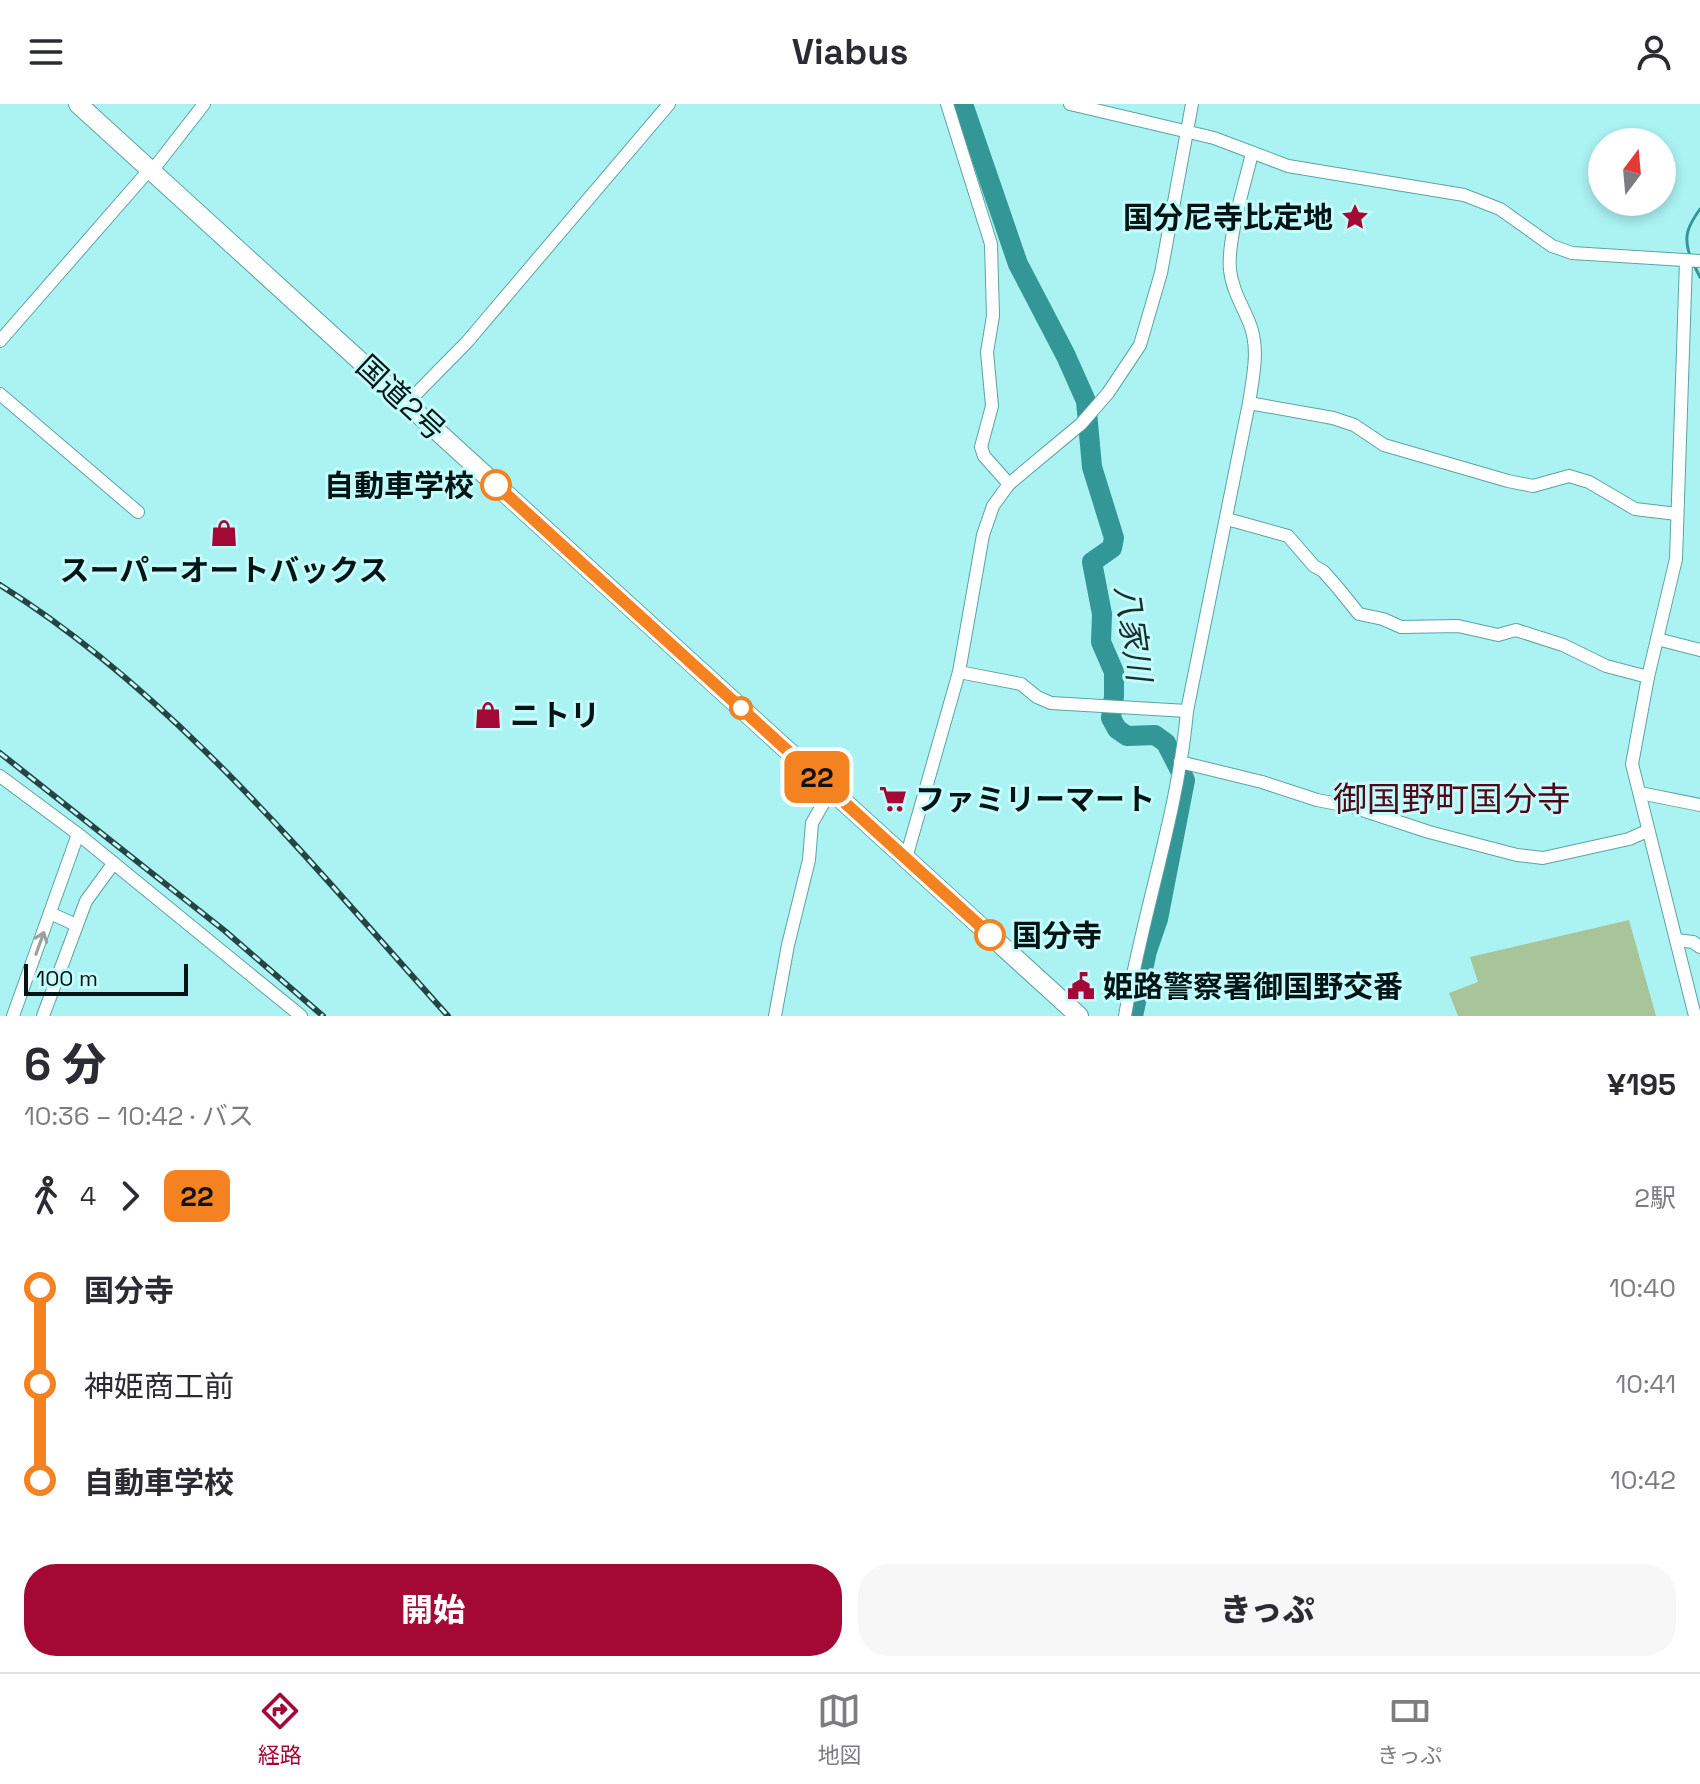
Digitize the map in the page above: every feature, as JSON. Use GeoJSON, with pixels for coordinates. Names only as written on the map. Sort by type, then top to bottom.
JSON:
{"type":"FeatureCollection","features":[{"type":"Feature","properties":{"kind":"highway","name":"国道2号"},"geometry":{"type":"LineString","coordinates":[[78,104],[1079,1016]]}},
{"type":"Feature","properties":{"kind":"street"},"geometry":{"type":"LineString","coordinates":[[0,341],[151,170],[204,104]]}},
{"type":"Feature","properties":{"kind":"street"},"geometry":{"type":"LineString","coordinates":[[407,403],[467,342],[669,104]]}},
{"type":"Feature","properties":{"kind":"street"},"geometry":{"type":"LineString","coordinates":[[947,104],[991,244],[993,316],[987,352],[992,406],[981,447],[984,456],[1009,484]]}},
{"type":"Feature","properties":{"kind":"street"},"geometry":{"type":"LineString","coordinates":[[1070,104],[1188,130],[1288,166],[1464,195],[1500,209],[1552,246],[1572,253],[1700,261]]}},
{"type":"Feature","properties":{"kind":"street"},"geometry":{"type":"LineString","coordinates":[[906,858],[959,672],[983,535],[993,506],[1009,484],[1081,424],[1108,393],[1140,345],[1161,273],[1192,104]]}},
{"type":"Feature","properties":{"kind":"street"},"geometry":{"type":"LineString","coordinates":[[1125,1016],[1180,762],[1187,711],[1249,403],[1255,360],[1251,325],[1237,300],[1230,269],[1231,247],[1252,153]]}},
{"type":"Feature","properties":{"kind":"street"},"geometry":{"type":"LineString","coordinates":[[1686,261],[1676,559],[1648,677],[1632,764],[1695,1016]]}},
{"type":"Feature","properties":{"kind":"street"},"geometry":{"type":"LineString","coordinates":[[0,394],[138,512]]}},
{"type":"Feature","properties":{"kind":"street"},"geometry":{"type":"LineString","coordinates":[[1249,403],[1333,418],[1354,425],[1384,445],[1508,481],[1533,486],[1569,476],[1589,482],[1635,509],[1677,514]]}},
{"type":"Feature","properties":{"kind":"street"},"geometry":{"type":"LineString","coordinates":[[1227,519],[1288,536],[1359,614],[1401,627],[1458,626],[1498,635],[1516,630],[1563,645],[1606,666],[1648,677]]}},
{"type":"Feature","properties":{"kind":"street"},"geometry":{"type":"LineString","coordinates":[[1657,639],[1700,650]]}},
{"type":"Feature","properties":{"kind":"street"},"geometry":{"type":"LineString","coordinates":[[959,672],[1021,684],[1037,697],[1051,703],[1187,711]]}},
{"type":"Feature","properties":{"kind":"street"},"geometry":{"type":"LineString","coordinates":[[1180,762],[1353,807],[1429,832],[1517,855],[1543,858],[1629,839],[1647,831]]}},
{"type":"Feature","properties":{"kind":"street"},"geometry":{"type":"LineString","coordinates":[[0,776],[78,834],[301,1016]]}},
{"type":"Feature","properties":{"kind":"street"},"geometry":{"type":"LineString","coordinates":[[775,1016],[788,945],[809,860],[812,823],[831,790]]}},
{"type":"Feature","properties":{"kind":"street"},"geometry":{"type":"LineString","coordinates":[[1640,793],[1700,805]]}},
{"type":"Feature","properties":{"kind":"street"},"geometry":{"type":"LineString","coordinates":[[13,1016],[78,834]]}},
{"type":"Feature","properties":{"kind":"street"},"geometry":{"type":"LineString","coordinates":[[43,1016],[86,901],[113,864]]}},
{"type":"Feature","properties":{"kind":"street"},"geometry":{"type":"LineString","coordinates":[[50,913],[76,925]]}},
{"type":"Feature","properties":{"kind":"street"},"geometry":{"type":"LineString","coordinates":[[1676,940],[1693,942],[1700,947]]}},
{"type":"Feature","properties":{"kind":"green space"},"geometry":{"type":"Polygon","coordinates":[[[1629,920],[1656,1016],[1458,1016],[1449,993],[1478,982],[1470,957],[1629,920]]]}},
{"type":"Feature","properties":{"kind":"waterway","name":"八家川"},"geometry":{"type":"LineString","coordinates":[[963,104],[1018,264],[1086,401],[1092,467],[1114,538],[1112,548],[1092,562],[1102,614],[1101,642],[1114,672],[1111,718],[1117,729],[1127,736],[1155,735],[1166,743],[1185,780],[1158,919],[1147,951],[1133,1016]]}},
{"type":"Feature","properties":{"kind":"waterway"},"geometry":{"type":"LineString","coordinates":[[1690,256],[1688,231],[1700,209]]}},
{"type":"Feature","properties":{"kind":"waterway"},"geometry":{"type":"LineString","coordinates":[[1693,263],[1700,277]]}},
{"type":"Feature","properties":{"kind":"railway"},"geometry":{"type":"LineString","coordinates":[[0,585],[64,629],[183,730],[292,842],[448,1016]]}},
{"type":"Feature","properties":{"kind":"railway"},"geometry":{"type":"LineString","coordinates":[[0,753],[225,931],[323,1016]]}},
{"type":"Feature","properties":{"kind":"bus line","name":"22"},"geometry":{"type":"LineString","coordinates":[[496,485],[990,935]]}},
{"type":"Feature","properties":{"kind":"place","name":"国分尼寺比定地"},"geometry":{"type":"Point","coordinates":[1355,217]}},
{"type":"Feature","properties":{"kind":"place","name":"自動車学校"},"geometry":{"type":"Point","coordinates":[496,485]}},
{"type":"Feature","properties":{"kind":"place","name":"スーパーオートバックス"},"geometry":{"type":"Point","coordinates":[224,533]}},
{"type":"Feature","properties":{"kind":"place","name":"ニトリ"},"geometry":{"type":"Point","coordinates":[488,715]}},
{"type":"Feature","properties":{"kind":"place","name":"ファミリーマート"},"geometry":{"type":"Point","coordinates":[893,799]}},
{"type":"Feature","properties":{"kind":"place","name":"国分寺"},"geometry":{"type":"Point","coordinates":[990,935]}},
{"type":"Feature","properties":{"kind":"place","name":"姫路警察署御国野交番"},"geometry":{"type":"Point","coordinates":[1081,986]}},
{"type":"Feature","properties":{"kind":"district","name":"御国野町国分寺"},"geometry":{"type":"Point","coordinates":[1452,799]}}]}
